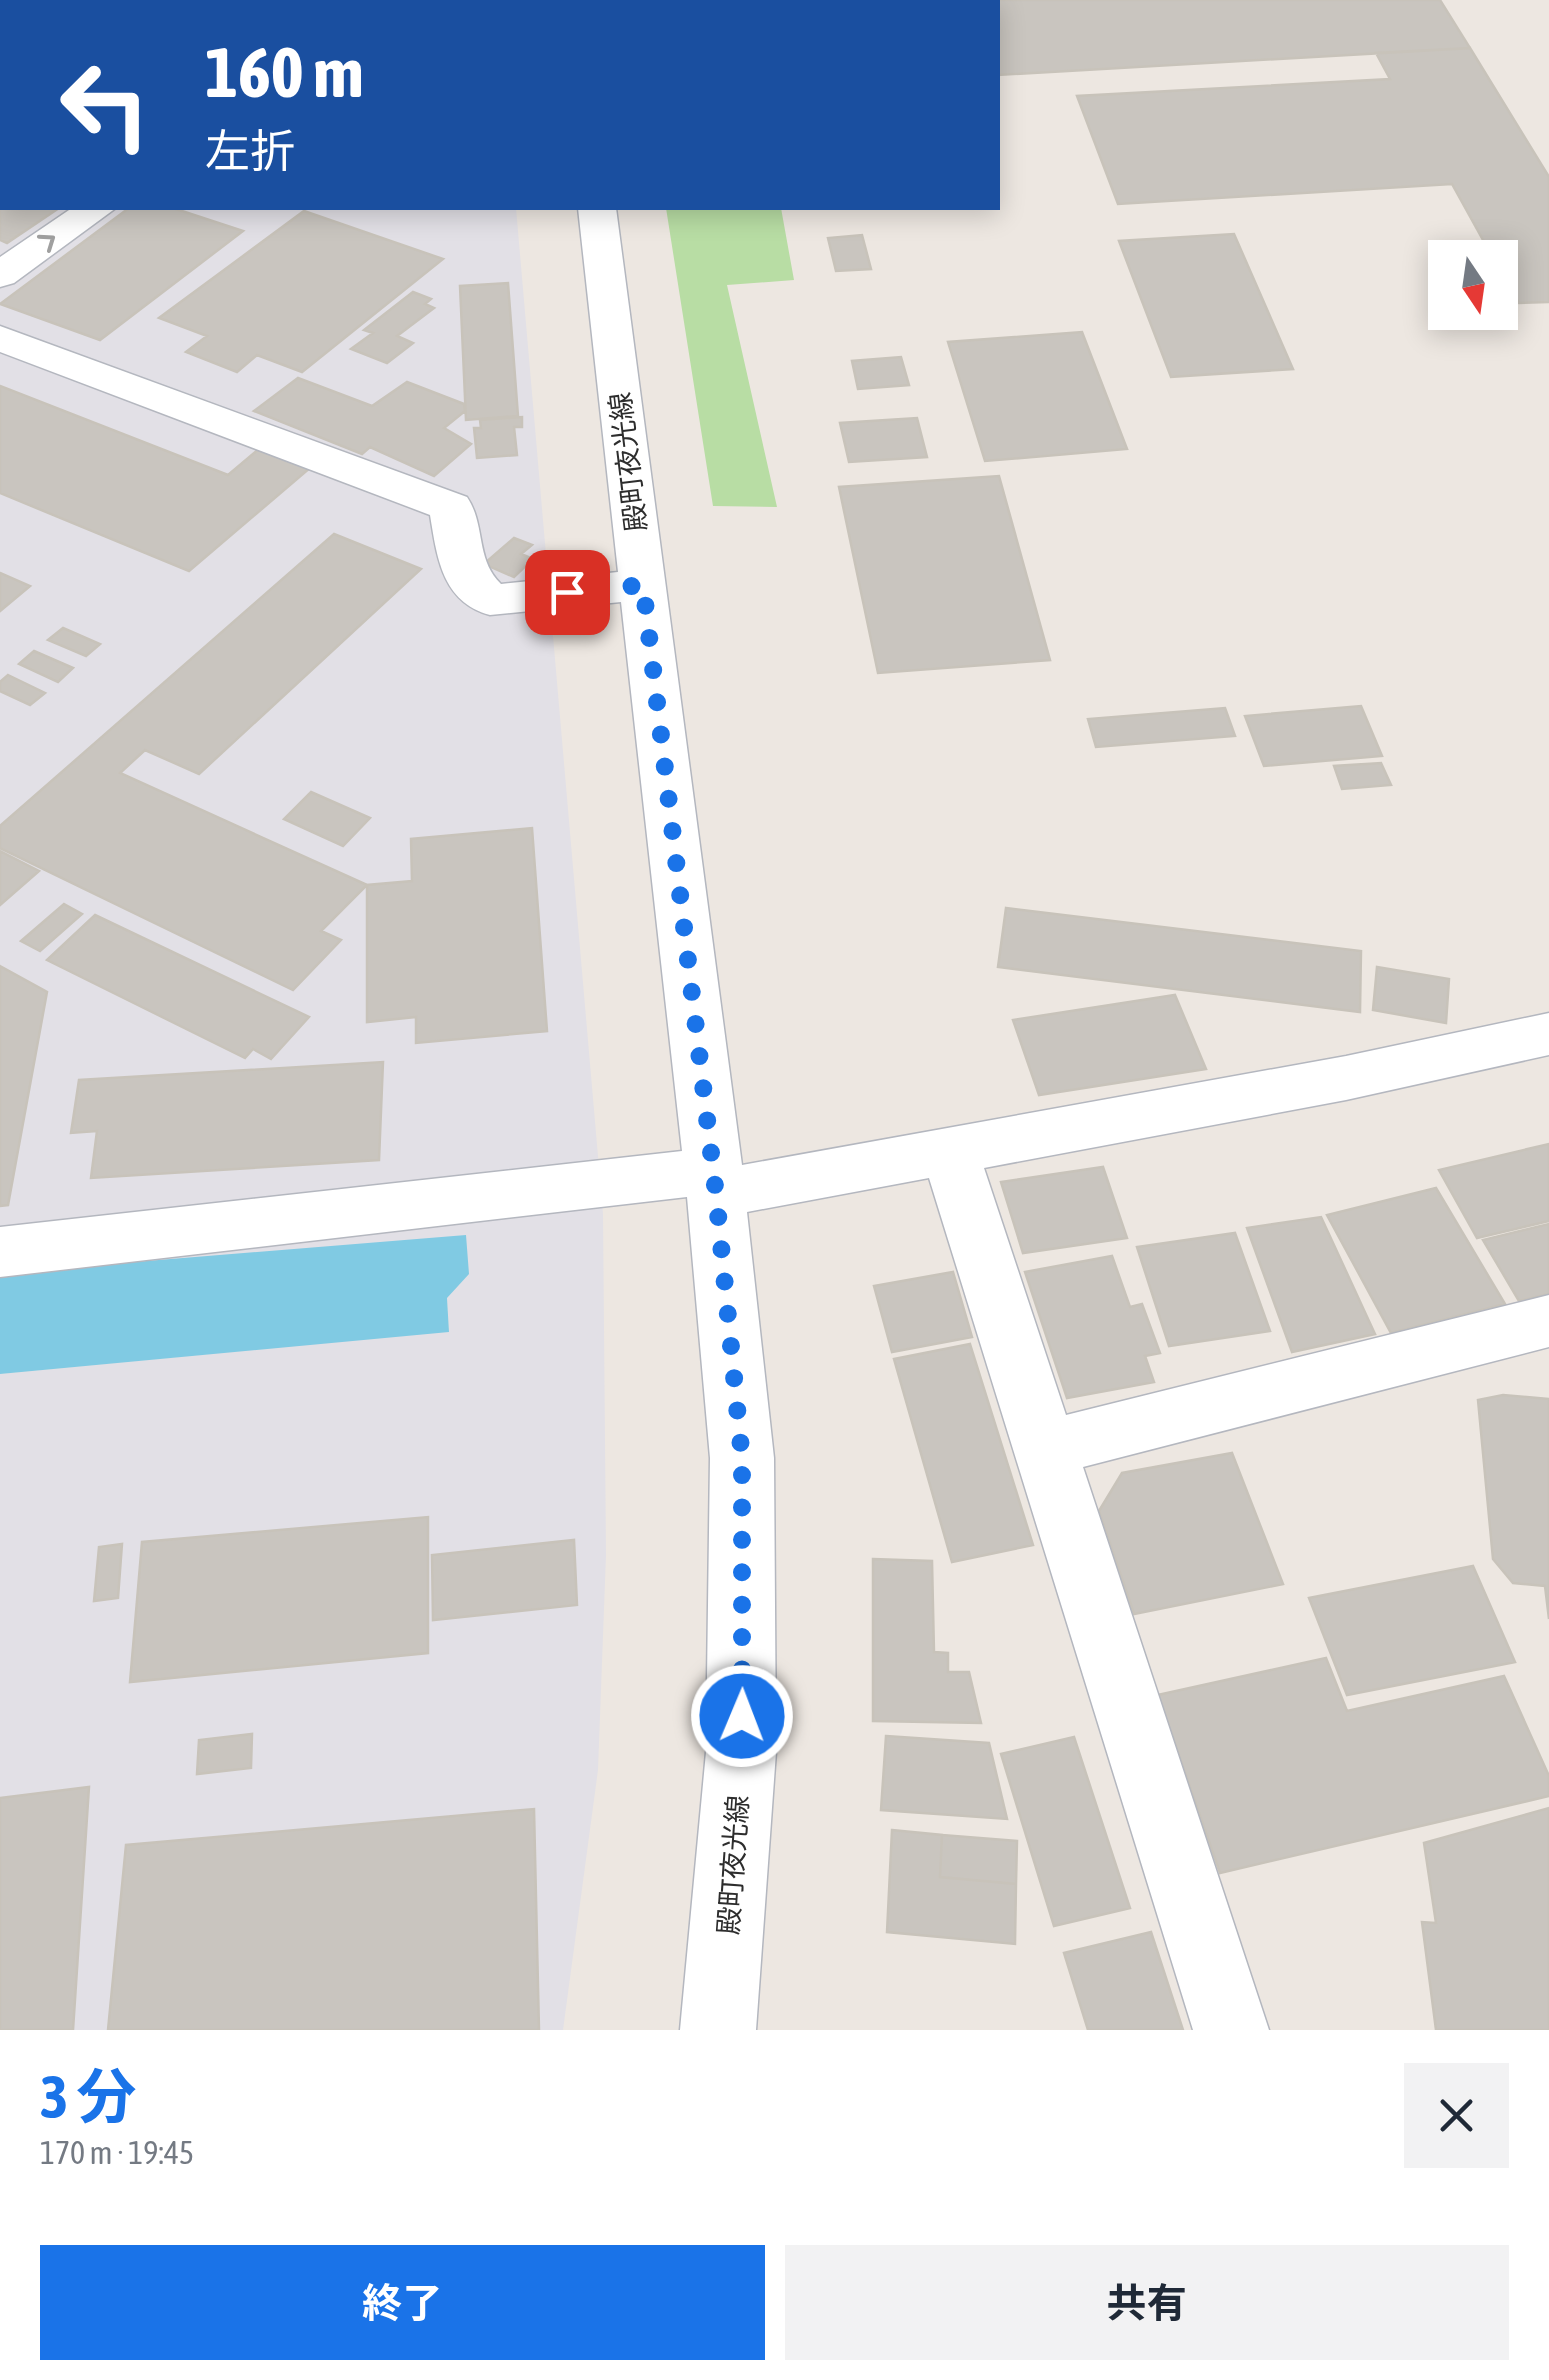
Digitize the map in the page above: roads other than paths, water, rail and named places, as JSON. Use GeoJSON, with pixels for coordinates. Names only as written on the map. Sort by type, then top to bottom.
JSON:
{"type":"FeatureCollection","features":[{"type":"Feature","properties":{"kind":"street"},"geometry":{"type":"LineString","coordinates":[[0,275],[94,210]]}},
{"type":"Feature","properties":{"kind":"street","name":"殿町夜光線"},"geometry":{"type":"LineString","coordinates":[[597,210],[742,1458],[741,1752],[718,2030]]}},
{"type":"Feature","properties":{"kind":"street"},"geometry":{"type":"LineString","coordinates":[[0,338],[452,507],[464,572],[490,600],[643,585]]}},
{"type":"Feature","properties":{"kind":"street"},"geometry":{"type":"LineString","coordinates":[[0,1252],[713,1183],[948,1148],[1346,1078],[1549,1034]]}},
{"type":"Feature","properties":{"kind":"street"},"geometry":{"type":"LineString","coordinates":[[948,1148],[1231,2030]]}},
{"type":"Feature","properties":{"kind":"street"},"geometry":{"type":"LineString","coordinates":[[1045,1449],[1549,1321]]}},
{"type":"Feature","properties":{"kind":"water"},"geometry":{"type":"Polygon","coordinates":[[[466,1235],[469,1274],[447,1298],[449,1332],[0,1374],[0,1273],[466,1235]]]}}]}
